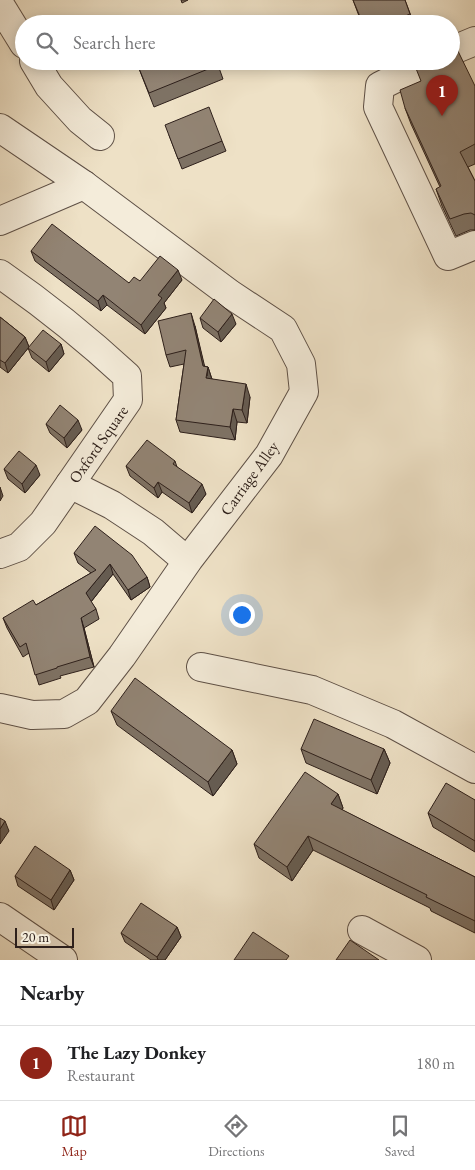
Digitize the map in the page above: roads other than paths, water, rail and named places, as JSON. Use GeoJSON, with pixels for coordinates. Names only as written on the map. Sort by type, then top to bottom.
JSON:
{"type":"FeatureCollection","features":[{"type":"Feature","properties":{"kind":"street"},"geometry":{"type":"LineString","coordinates":[[0,4],[15,29]]}},
{"type":"Feature","properties":{"kind":"street"},"geometry":{"type":"LineString","coordinates":[[460,47],[475,41]]}},
{"type":"Feature","properties":{"kind":"street"},"geometry":{"type":"LineString","coordinates":[[39,70],[49,86],[90,128]]}},
{"type":"Feature","properties":{"kind":"street"},"geometry":{"type":"LineString","coordinates":[[412,70],[380,86],[378,107],[448,256],[475,245]]}},
{"type":"Feature","properties":{"kind":"street","name":"Carriage Alley"},"geometry":{"type":"LineString","coordinates":[[0,128],[84,185],[230,294],[283,329],[301,364],[304,392],[269,455],[187,561],[122,656],[87,701],[64,714],[32,715],[0,708]]}},
{"type":"Feature","properties":{"kind":"street"},"geometry":{"type":"LineString","coordinates":[[0,221],[84,185]]}},
{"type":"Feature","properties":{"kind":"street","name":"Oxford Square"},"geometry":{"type":"LineString","coordinates":[[0,274],[31,295],[86,339],[127,376],[128,400],[43,523],[19,547],[0,554]]}},
{"type":"Feature","properties":{"kind":"street"},"geometry":{"type":"LineString","coordinates":[[70,484],[120,510],[153,532],[187,561]]}},
{"type":"Feature","properties":{"kind":"street"},"geometry":{"type":"LineString","coordinates":[[201,667],[312,690],[393,724],[475,769]]}},
{"type":"Feature","properties":{"kind":"street"},"geometry":{"type":"LineString","coordinates":[[0,917],[63,960]]}},
{"type":"Feature","properties":{"kind":"street"},"geometry":{"type":"LineString","coordinates":[[362,930],[417,960]]}},
{"type":"Feature","properties":{"kind":"place","name":"The Lazy Donkey"},"geometry":{"type":"Point","coordinates":[442,116]}}]}
